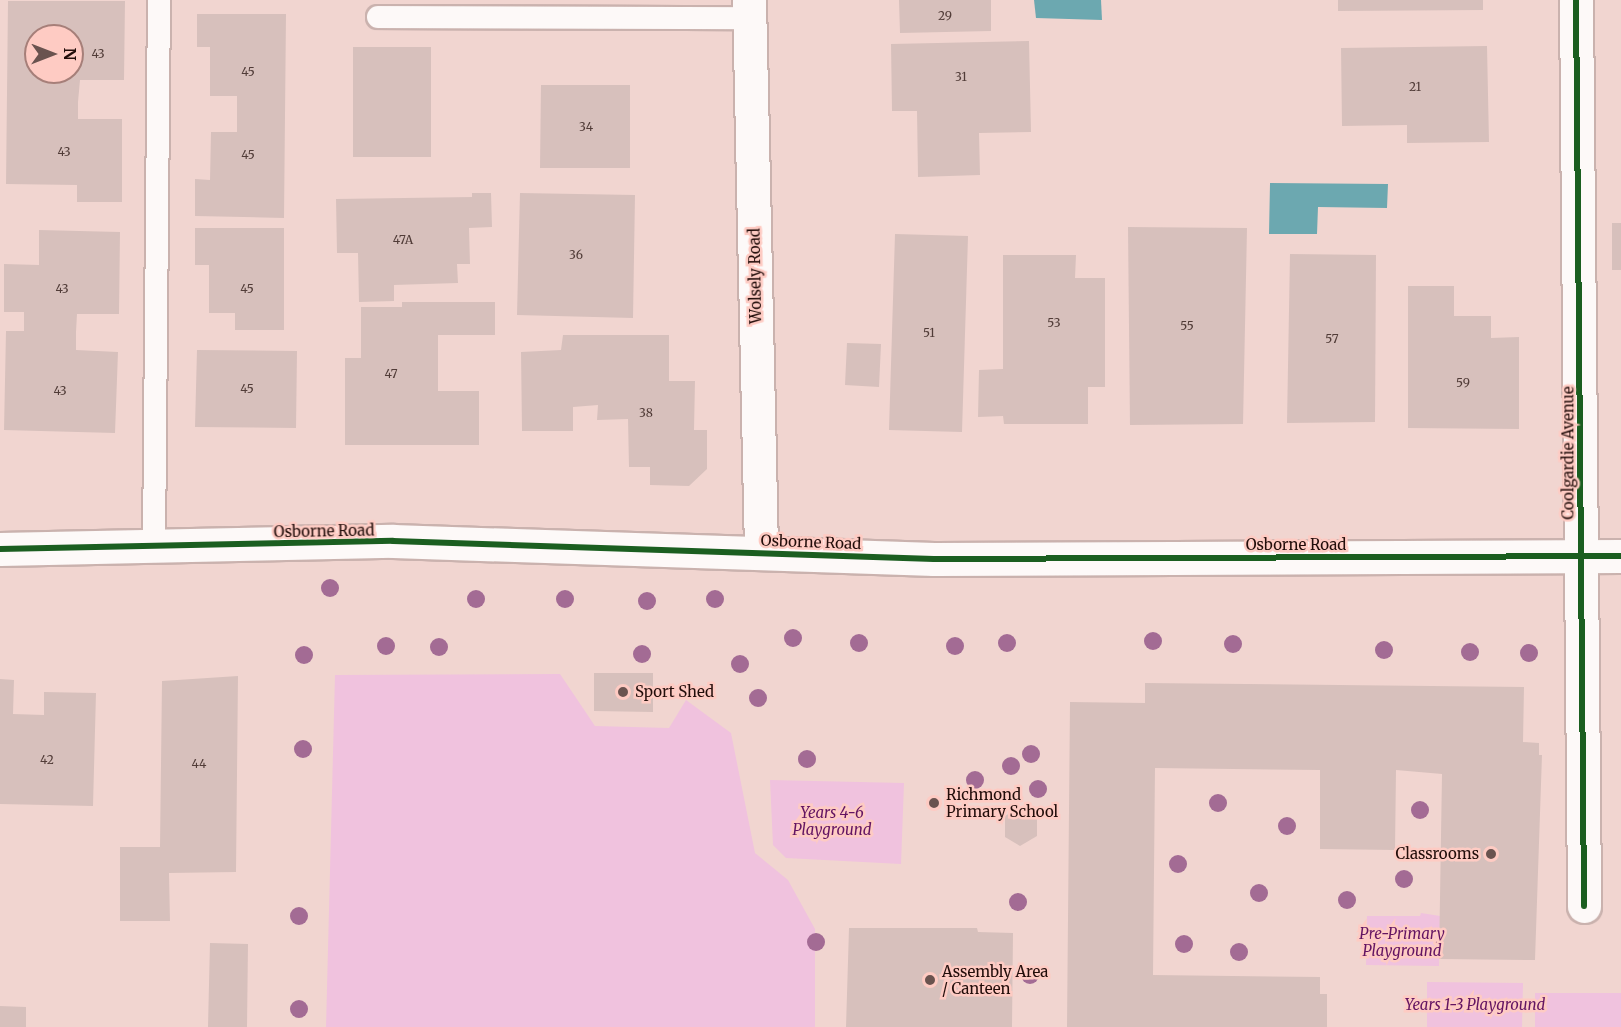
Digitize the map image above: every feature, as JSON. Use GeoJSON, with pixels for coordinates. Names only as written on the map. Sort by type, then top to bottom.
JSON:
{"type":"FeatureCollection","features":[{"type":"Feature","properties":{"kind":"street","name":"Coolgardie Avenue"},"geometry":{"type":"LineString","coordinates":[[1576,0],[1584,906]]}},
{"type":"Feature","properties":{"kind":"street","name":"Wolsely Road"},"geometry":{"type":"LineString","coordinates":[[750,9],[761,551]]}},
{"type":"Feature","properties":{"kind":"street","name":"Osborne Road"},"geometry":{"type":"LineString","coordinates":[[0,549],[393,541],[761,551],[934,559],[1621,556]]}},
{"type":"Feature","properties":{"kind":"lane"},"geometry":{"type":"LineString","coordinates":[[154,546],[159,0]]}},
{"type":"Feature","properties":{"kind":"lane"},"geometry":{"type":"LineString","coordinates":[[378,17],[750,9]]}},
{"type":"Feature","properties":{"kind":"green space"},"geometry":{"type":"Polygon","coordinates":[[[560,674],[595,726],[669,728],[686,700],[731,733],[755,853],[788,880],[815,929],[815,1027],[326,1027],[335,675],[560,674]]]}},
{"type":"Feature","properties":{"kind":"green space","name":"Years 4-6 Playground"},"geometry":{"type":"Polygon","coordinates":[[[770,780],[904,783],[901,864],[786,858],[773,845],[770,780]]]}},
{"type":"Feature","properties":{"kind":"green space","name":"Pre-Primary Playground"},"geometry":{"type":"Polygon","coordinates":[[[1421,913],[1440,916],[1439,966],[1366,965],[1367,916],[1420,916],[1421,913]]]}},
{"type":"Feature","properties":{"kind":"green space","name":"Years 1-3 Playground"},"geometry":{"type":"Polygon","coordinates":[[[1427,982],[1523,983],[1522,1027],[1427,1027],[1427,982]]]}},
{"type":"Feature","properties":{"kind":"green space"},"geometry":{"type":"Polygon","coordinates":[[[1535,993],[1621,993],[1621,1027],[1535,1027],[1535,993]]]}},
{"type":"Feature","properties":{"kind":"water"},"geometry":{"type":"Polygon","coordinates":[[[1034,0],[1101,0],[1102,20],[1036,18],[1034,0]]]}},
{"type":"Feature","properties":{"kind":"water"},"geometry":{"type":"Polygon","coordinates":[[[1270,183],[1388,184],[1387,208],[1318,207],[1317,234],[1269,234],[1270,183]]]}},
{"type":"Feature","properties":{"kind":"building"},"geometry":{"type":"Polygon","coordinates":[[[899,0],[991,0],[991,31],[900,33],[899,0]]]}},
{"type":"Feature","properties":{"kind":"building"},"geometry":{"type":"Polygon","coordinates":[[[1338,0],[1483,0],[1483,10],[1338,11],[1338,0]]]}},
{"type":"Feature","properties":{"kind":"building"},"geometry":{"type":"Polygon","coordinates":[[[8,1],[125,1],[124,80],[84,80],[84,24],[24,24],[24,84],[80,84],[78,119],[122,119],[122,202],[77,202],[77,185],[6,184],[8,1]]]}},
{"type":"Feature","properties":{"kind":"building"},"geometry":{"type":"Polygon","coordinates":[[[197,14],[286,14],[284,218],[195,216],[195,179],[210,180],[211,132],[237,132],[237,96],[210,96],[210,47],[197,47],[197,14]]]}},
{"type":"Feature","properties":{"kind":"building"},"geometry":{"type":"Polygon","coordinates":[[[1029,41],[1031,132],[979,133],[980,175],[918,177],[917,111],[892,111],[891,44],[1029,41]]]}},
{"type":"Feature","properties":{"kind":"building"},"geometry":{"type":"Polygon","coordinates":[[[1487,46],[1489,142],[1407,143],[1407,125],[1342,126],[1341,48],[1487,46]]]}},
{"type":"Feature","properties":{"kind":"building"},"geometry":{"type":"Polygon","coordinates":[[[353,47],[431,47],[431,157],[353,157],[353,47]]]}},
{"type":"Feature","properties":{"kind":"building"},"geometry":{"type":"Polygon","coordinates":[[[541,85],[630,85],[630,168],[540,168],[541,85]]]}},
{"type":"Feature","properties":{"kind":"building"},"geometry":{"type":"Polygon","coordinates":[[[472,193],[491,193],[492,227],[469,228],[470,264],[457,264],[458,283],[394,285],[394,301],[359,302],[358,253],[337,253],[336,199],[472,197],[472,193]]]}},
{"type":"Feature","properties":{"kind":"building"},"geometry":{"type":"Polygon","coordinates":[[[520,193],[635,195],[633,318],[517,315],[520,193]]]}},
{"type":"Feature","properties":{"kind":"building"},"geometry":{"type":"Polygon","coordinates":[[[1612,223],[1621,223],[1621,270],[1612,270],[1612,223]]]}},
{"type":"Feature","properties":{"kind":"building"},"geometry":{"type":"Polygon","coordinates":[[[1128,227],[1247,228],[1243,424],[1130,425],[1128,227]]]}},
{"type":"Feature","properties":{"kind":"building"},"geometry":{"type":"Polygon","coordinates":[[[195,228],[284,228],[284,330],[235,330],[235,313],[209,313],[209,265],[195,265],[195,228]]]}},
{"type":"Feature","properties":{"kind":"building"},"geometry":{"type":"Polygon","coordinates":[[[39,230],[120,232],[119,314],[77,314],[76,332],[76,350],[118,352],[115,433],[4,430],[6,331],[24,331],[24,312],[4,312],[4,264],[39,265],[39,230]]]}},
{"type":"Feature","properties":{"kind":"building"},"geometry":{"type":"Polygon","coordinates":[[[895,234],[968,236],[962,432],[889,430],[895,234]]]}},
{"type":"Feature","properties":{"kind":"building"},"geometry":{"type":"Polygon","coordinates":[[[1290,254],[1376,255],[1375,422],[1287,423],[1290,254]]]}},
{"type":"Feature","properties":{"kind":"building"},"geometry":{"type":"Polygon","coordinates":[[[1003,255],[1076,255],[1075,278],[1105,278],[1105,387],[1088,387],[1088,424],[1004,424],[1003,416],[978,417],[979,370],[1003,369],[1003,255]]]}},
{"type":"Feature","properties":{"kind":"building"},"geometry":{"type":"Polygon","coordinates":[[[1408,286],[1454,286],[1454,316],[1491,316],[1491,338],[1519,337],[1519,429],[1408,428],[1408,286]]]}},
{"type":"Feature","properties":{"kind":"building"},"geometry":{"type":"Polygon","coordinates":[[[402,302],[495,302],[495,335],[438,335],[438,391],[479,391],[479,445],[345,445],[345,358],[361,358],[361,307],[402,307],[402,302]]]}},
{"type":"Feature","properties":{"kind":"building"},"geometry":{"type":"Polygon","coordinates":[[[563,335],[669,335],[669,381],[695,381],[694,430],[707,430],[707,469],[689,486],[650,485],[650,467],[629,467],[628,419],[597,420],[598,405],[573,407],[573,431],[522,431],[521,352],[561,350],[563,335]]]}},
{"type":"Feature","properties":{"kind":"building"},"geometry":{"type":"Polygon","coordinates":[[[847,343],[881,344],[879,387],[845,385],[847,343]]]}},
{"type":"Feature","properties":{"kind":"building"},"geometry":{"type":"Polygon","coordinates":[[[197,350],[297,351],[296,428],[195,427],[197,350]]]}},
{"type":"Feature","properties":{"kind":"building","name":"Sport Shed"},"geometry":{"type":"Polygon","coordinates":[[[594,673],[653,673],[653,712],[594,711],[594,673]]]}},
{"type":"Feature","properties":{"kind":"building"},"geometry":{"type":"Polygon","coordinates":[[[238,676],[236,872],[169,873],[170,921],[120,921],[120,847],[160,847],[162,681],[238,676]]]}},
{"type":"Feature","properties":{"kind":"building"},"geometry":{"type":"Polygon","coordinates":[[[0,679],[14,680],[13,714],[44,715],[44,692],[96,693],[93,806],[0,804],[0,679]]]}},
{"type":"Feature","properties":{"kind":"building","name":"Classrooms"},"geometry":{"type":"Polygon","coordinates":[[[1145,683],[1524,687],[1523,742],[1539,743],[1539,755],[1542,755],[1535,960],[1439,959],[1442,774],[1396,770],[1395,850],[1320,849],[1320,770],[1155,768],[1153,975],[1320,977],[1320,994],[1327,994],[1327,1027],[1067,1027],[1070,702],[1145,703],[1145,683]]]}},
{"type":"Feature","properties":{"kind":"building"},"geometry":{"type":"Polygon","coordinates":[[[1022,806],[1037,816],[1037,836],[1020,846],[1005,837],[1005,816],[1022,806]]]}},
{"type":"Feature","properties":{"kind":"building","name":"Assembly Area / Canteen"},"geometry":{"type":"Polygon","coordinates":[[[849,928],[977,928],[978,932],[1013,933],[1012,1027],[846,1027],[849,928]]]}},
{"type":"Feature","properties":{"kind":"building"},"geometry":{"type":"Polygon","coordinates":[[[210,943],[248,944],[247,1027],[208,1027],[210,943]]]}},
{"type":"Feature","properties":{"kind":"building"},"geometry":{"type":"Polygon","coordinates":[[[0,1006],[26,1007],[26,1027],[0,1027],[0,1006]]]}},
{"type":"Feature","properties":{"kind":"cycle path"},"geometry":{"type":"LineString","coordinates":[[1576,0],[1584,906]]}},
{"type":"Feature","properties":{"kind":"cycle path"},"geometry":{"type":"LineString","coordinates":[[0,549],[393,541],[934,559],[1621,556]]}},
{"type":"Feature","properties":{"kind":"place","name":"Sport Shed"},"geometry":{"type":"Point","coordinates":[623,692]}},
{"type":"Feature","properties":{"kind":"place","name":"Richmond Primary School"},"geometry":{"type":"Point","coordinates":[934,803]}},
{"type":"Feature","properties":{"kind":"place","name":"Classrooms"},"geometry":{"type":"Point","coordinates":[1491,854]}},
{"type":"Feature","properties":{"kind":"place","name":"Assembly Area / Canteen"},"geometry":{"type":"Point","coordinates":[930,980]}}]}
